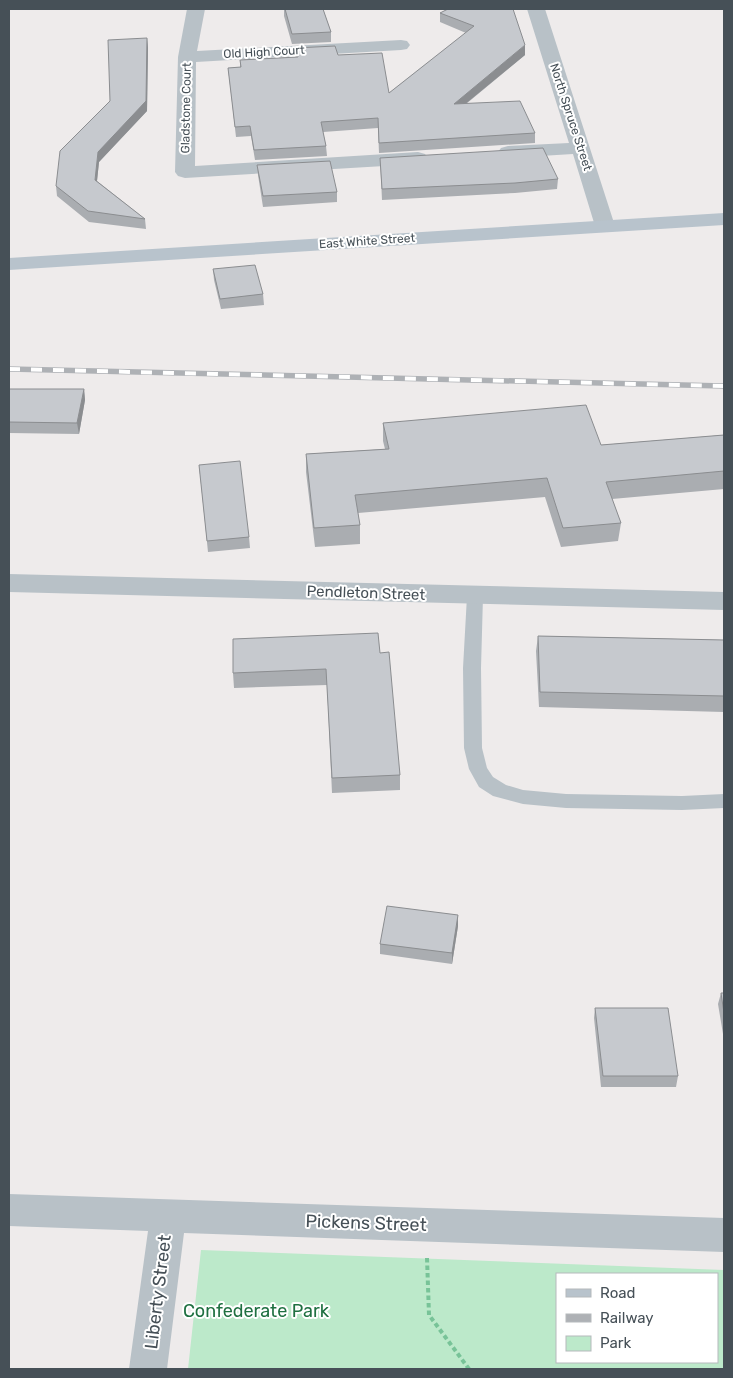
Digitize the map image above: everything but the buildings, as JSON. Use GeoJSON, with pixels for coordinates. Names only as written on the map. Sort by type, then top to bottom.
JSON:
{"type":"FeatureCollection","features":[{"type":"Feature","properties":{"kind":"street","name":"Gladstone Court"},"geometry":{"type":"LineString","coordinates":[[196,9],[187,57],[185,172],[433,157]]}},
{"type":"Feature","properties":{"kind":"street","name":"North Spruce Street"},"geometry":{"type":"LineString","coordinates":[[536,9],[604,226]]}},
{"type":"Feature","properties":{"kind":"street","name":"Old High Court"},"geometry":{"type":"LineString","coordinates":[[187,57],[401,44]]}},
{"type":"Feature","properties":{"kind":"street"},"geometry":{"type":"LineString","coordinates":[[492,153],[581,148]]}},
{"type":"Feature","properties":{"kind":"street","name":"East White Street"},"geometry":{"type":"LineString","coordinates":[[9,264],[724,219]]}},
{"type":"Feature","properties":{"kind":"street","name":"Pendleton Street"},"geometry":{"type":"LineString","coordinates":[[9,583],[724,602]]}},
{"type":"Feature","properties":{"kind":"street","name":"Pickens Street"},"geometry":{"type":"LineString","coordinates":[[9,1210],[724,1236]]}},
{"type":"Feature","properties":{"kind":"street","name":"Liberty Street"},"geometry":{"type":"LineString","coordinates":[[148,1369],[168,1216]]}},
{"type":"Feature","properties":{"kind":"lane"},"geometry":{"type":"LineString","coordinates":[[475,596],[472,668],[473,748],[478,769],[486,782],[500,791],[523,797],[566,801],[682,803],[724,801]]}},
{"type":"Feature","properties":{"kind":"path"},"geometry":{"type":"LineString","coordinates":[[426,1225],[428,1315],[469,1369]]}},
{"type":"Feature","properties":{"kind":"green space","name":"Confederate Park"},"geometry":{"type":"Polygon","coordinates":[[[201,1250],[724,1270],[724,1369],[188,1369],[201,1250]]]}},
{"type":"Feature","properties":{"kind":"railway"},"geometry":{"type":"LineString","coordinates":[[9,369],[724,386]]}}]}
